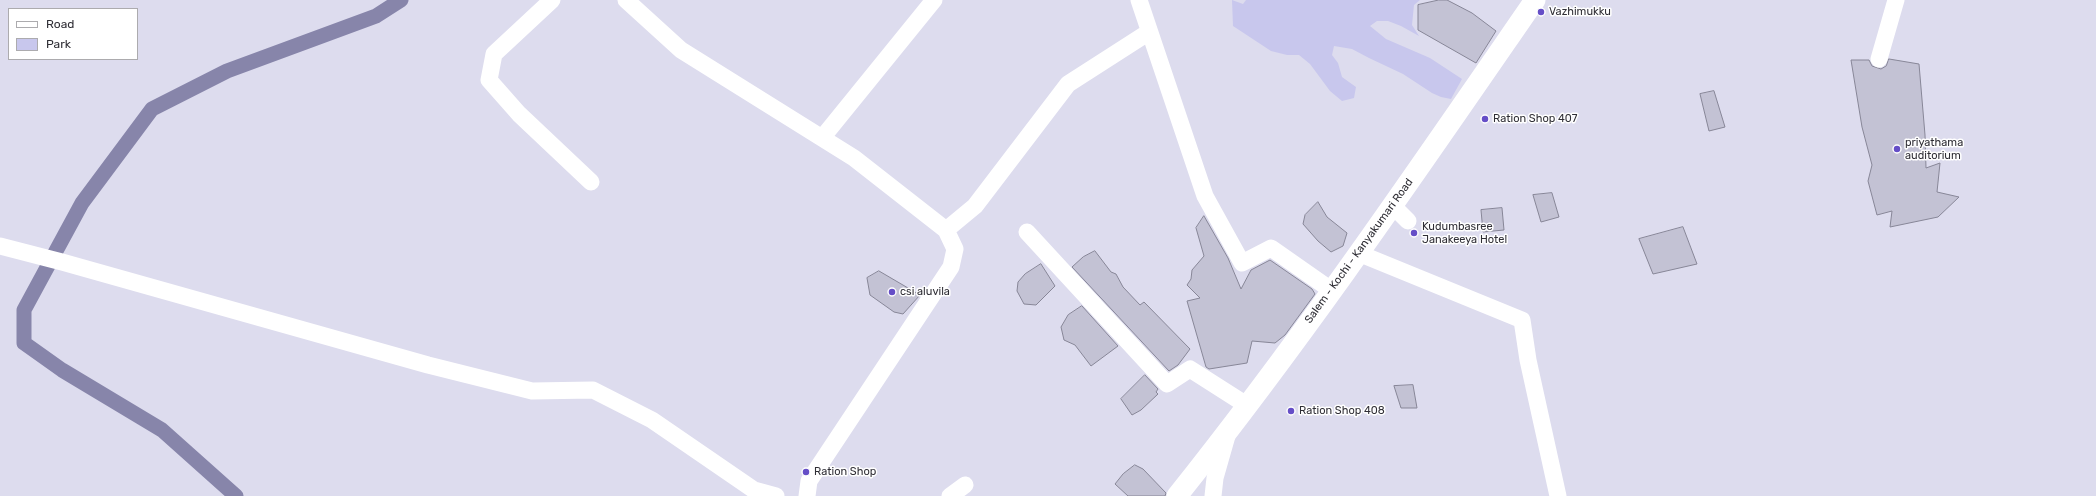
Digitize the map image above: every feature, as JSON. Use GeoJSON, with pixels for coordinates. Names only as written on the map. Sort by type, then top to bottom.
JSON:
{"type":"FeatureCollection","features":[{"type":"Feature","properties":{"kind":"main road","name":"Salem - Kochi - Kanyakumari Road"},"geometry":{"type":"LineString","coordinates":[[1177,496],[1248,406],[1392,205],[1535,0]]}},
{"type":"Feature","properties":{"kind":"street"},"geometry":{"type":"LineString","coordinates":[[552,0],[494,54],[489,80],[519,114],[591,182]]}},
{"type":"Feature","properties":{"kind":"street"},"geometry":{"type":"LineString","coordinates":[[626,0],[681,50],[854,158],[946,230],[955,249],[951,267],[810,481],[807,496]]}},
{"type":"Feature","properties":{"kind":"street"},"geometry":{"type":"LineString","coordinates":[[822,138],[934,0]]}},
{"type":"Feature","properties":{"kind":"street"},"geometry":{"type":"LineString","coordinates":[[1139,0],[1205,196],[1242,263],[1271,248],[1331,290]]}},
{"type":"Feature","properties":{"kind":"street"},"geometry":{"type":"LineString","coordinates":[[1879,59],[1896,0]]}},
{"type":"Feature","properties":{"kind":"street"},"geometry":{"type":"LineString","coordinates":[[946,230],[975,206],[1068,84],[1149,32]]}},
{"type":"Feature","properties":{"kind":"street"},"geometry":{"type":"LineString","coordinates":[[1392,205],[1408,220]]}},
{"type":"Feature","properties":{"kind":"street"},"geometry":{"type":"LineString","coordinates":[[1028,232],[1167,384],[1190,369],[1248,406]]}},
{"type":"Feature","properties":{"kind":"street"},"geometry":{"type":"LineString","coordinates":[[0,246],[428,365],[532,391],[593,390],[652,420],[754,490],[776,496]]}},
{"type":"Feature","properties":{"kind":"street"},"geometry":{"type":"LineString","coordinates":[[1358,253],[1522,320],[1528,360],[1558,496]]}},
{"type":"Feature","properties":{"kind":"street"},"geometry":{"type":"LineString","coordinates":[[1213,496],[1215,478],[1228,433]]}},
{"type":"Feature","properties":{"kind":"street"},"geometry":{"type":"LineString","coordinates":[[950,496],[965,485]]}},
{"type":"Feature","properties":{"kind":"green space"},"geometry":{"type":"Polygon","coordinates":[[[1232,0],[1243,4],[1246,0],[1420,0],[1414,5],[1412,25],[1419,36],[1388,21],[1377,21],[1370,26],[1386,39],[1430,58],[1462,79],[1451,99],[1441,97],[1432,93],[1403,74],[1352,49],[1334,46],[1332,55],[1338,63],[1342,77],[1356,87],[1354,98],[1342,101],[1330,91],[1310,64],[1299,55],[1287,55],[1271,51],[1233,26],[1232,0]]]}},
{"type":"Feature","properties":{"kind":"building"},"geometry":{"type":"Polygon","coordinates":[[[1439,0],[1447,0],[1472,13],[1496,31],[1476,63],[1418,30],[1418,5],[1439,0]]]}},
{"type":"Feature","properties":{"kind":"building","name":"priyathama auditorium"},"geometry":{"type":"Polygon","coordinates":[[[1889,59],[1919,64],[1925,135],[1926,168],[1940,163],[1937,192],[1959,197],[1938,217],[1890,227],[1892,211],[1877,215],[1868,181],[1872,165],[1862,127],[1851,60],[1869,60],[1872,66],[1881,69],[1886,66],[1889,59]]]}},
{"type":"Feature","properties":{"kind":"building"},"geometry":{"type":"Polygon","coordinates":[[[1714,91],[1725,127],[1709,131],[1700,94],[1714,91]]]}},
{"type":"Feature","properties":{"kind":"building"},"geometry":{"type":"Polygon","coordinates":[[[1552,193],[1559,217],[1541,222],[1533,195],[1552,193]]]}},
{"type":"Feature","properties":{"kind":"building"},"geometry":{"type":"Polygon","coordinates":[[[1318,202],[1327,217],[1347,233],[1343,246],[1331,252],[1318,241],[1303,224],[1305,215],[1318,202]]]}},
{"type":"Feature","properties":{"kind":"building"},"geometry":{"type":"Polygon","coordinates":[[[1502,208],[1504,230],[1483,232],[1481,210],[1502,208]]]}},
{"type":"Feature","properties":{"kind":"building"},"geometry":{"type":"Polygon","coordinates":[[[1204,216],[1228,258],[1241,289],[1251,270],[1270,260],[1312,289],[1315,294],[1285,335],[1275,343],[1252,341],[1247,363],[1209,369],[1206,367],[1187,301],[1200,298],[1187,285],[1191,279],[1192,270],[1204,256],[1196,228],[1204,216]]]}},
{"type":"Feature","properties":{"kind":"building"},"geometry":{"type":"Polygon","coordinates":[[[1683,227],[1697,264],[1653,274],[1639,239],[1683,227]]]}},
{"type":"Feature","properties":{"kind":"building"},"geometry":{"type":"Polygon","coordinates":[[[1095,251],[1111,272],[1116,274],[1123,287],[1140,305],[1144,302],[1190,349],[1178,365],[1169,371],[1072,267],[1083,257],[1095,251]]]}},
{"type":"Feature","properties":{"kind":"building"},"geometry":{"type":"Polygon","coordinates":[[[1041,264],[1055,286],[1036,305],[1024,304],[1017,291],[1018,282],[1025,274],[1041,264]]]}},
{"type":"Feature","properties":{"kind":"building","name":"csi aluvila"},"geometry":{"type":"Polygon","coordinates":[[[879,271],[920,295],[903,314],[894,312],[870,295],[867,278],[879,271]]]}},
{"type":"Feature","properties":{"kind":"building"},"geometry":{"type":"Polygon","coordinates":[[[1082,306],[1118,346],[1091,366],[1075,345],[1064,340],[1061,327],[1068,315],[1082,306]]]}},
{"type":"Feature","properties":{"kind":"building"},"geometry":{"type":"Polygon","coordinates":[[[1145,375],[1158,389],[1156,392],[1158,394],[1141,410],[1132,415],[1121,399],[1145,375]]]}},
{"type":"Feature","properties":{"kind":"building"},"geometry":{"type":"Polygon","coordinates":[[[1413,385],[1417,408],[1401,408],[1394,386],[1413,385]]]}},
{"type":"Feature","properties":{"kind":"building"},"geometry":{"type":"Polygon","coordinates":[[[1135,465],[1143,469],[1166,493],[1165,496],[1128,496],[1115,484],[1123,474],[1135,465]]]}},
{"type":"Feature","properties":{"kind":"waterway"},"geometry":{"type":"LineString","coordinates":[[236,496],[162,430],[62,370],[24,343],[24,310],[82,203],[152,109],[227,71],[376,16],[401,0]]}},
{"type":"Feature","properties":{"kind":"place","name":"Vazhimukku"},"geometry":{"type":"Point","coordinates":[1541,12]}},
{"type":"Feature","properties":{"kind":"place","name":"Ration Shop 407"},"geometry":{"type":"Point","coordinates":[1485,119]}},
{"type":"Feature","properties":{"kind":"place","name":"priyathama auditorium"},"geometry":{"type":"Point","coordinates":[1897,149]}},
{"type":"Feature","properties":{"kind":"place","name":"Kudumbasree Janakeeya Hotel"},"geometry":{"type":"Point","coordinates":[1414,233]}},
{"type":"Feature","properties":{"kind":"place","name":"csi aluvila"},"geometry":{"type":"Point","coordinates":[892,292]}},
{"type":"Feature","properties":{"kind":"place","name":"Ration Shop 408"},"geometry":{"type":"Point","coordinates":[1291,411]}},
{"type":"Feature","properties":{"kind":"place","name":"Ration Shop"},"geometry":{"type":"Point","coordinates":[806,472]}}]}
